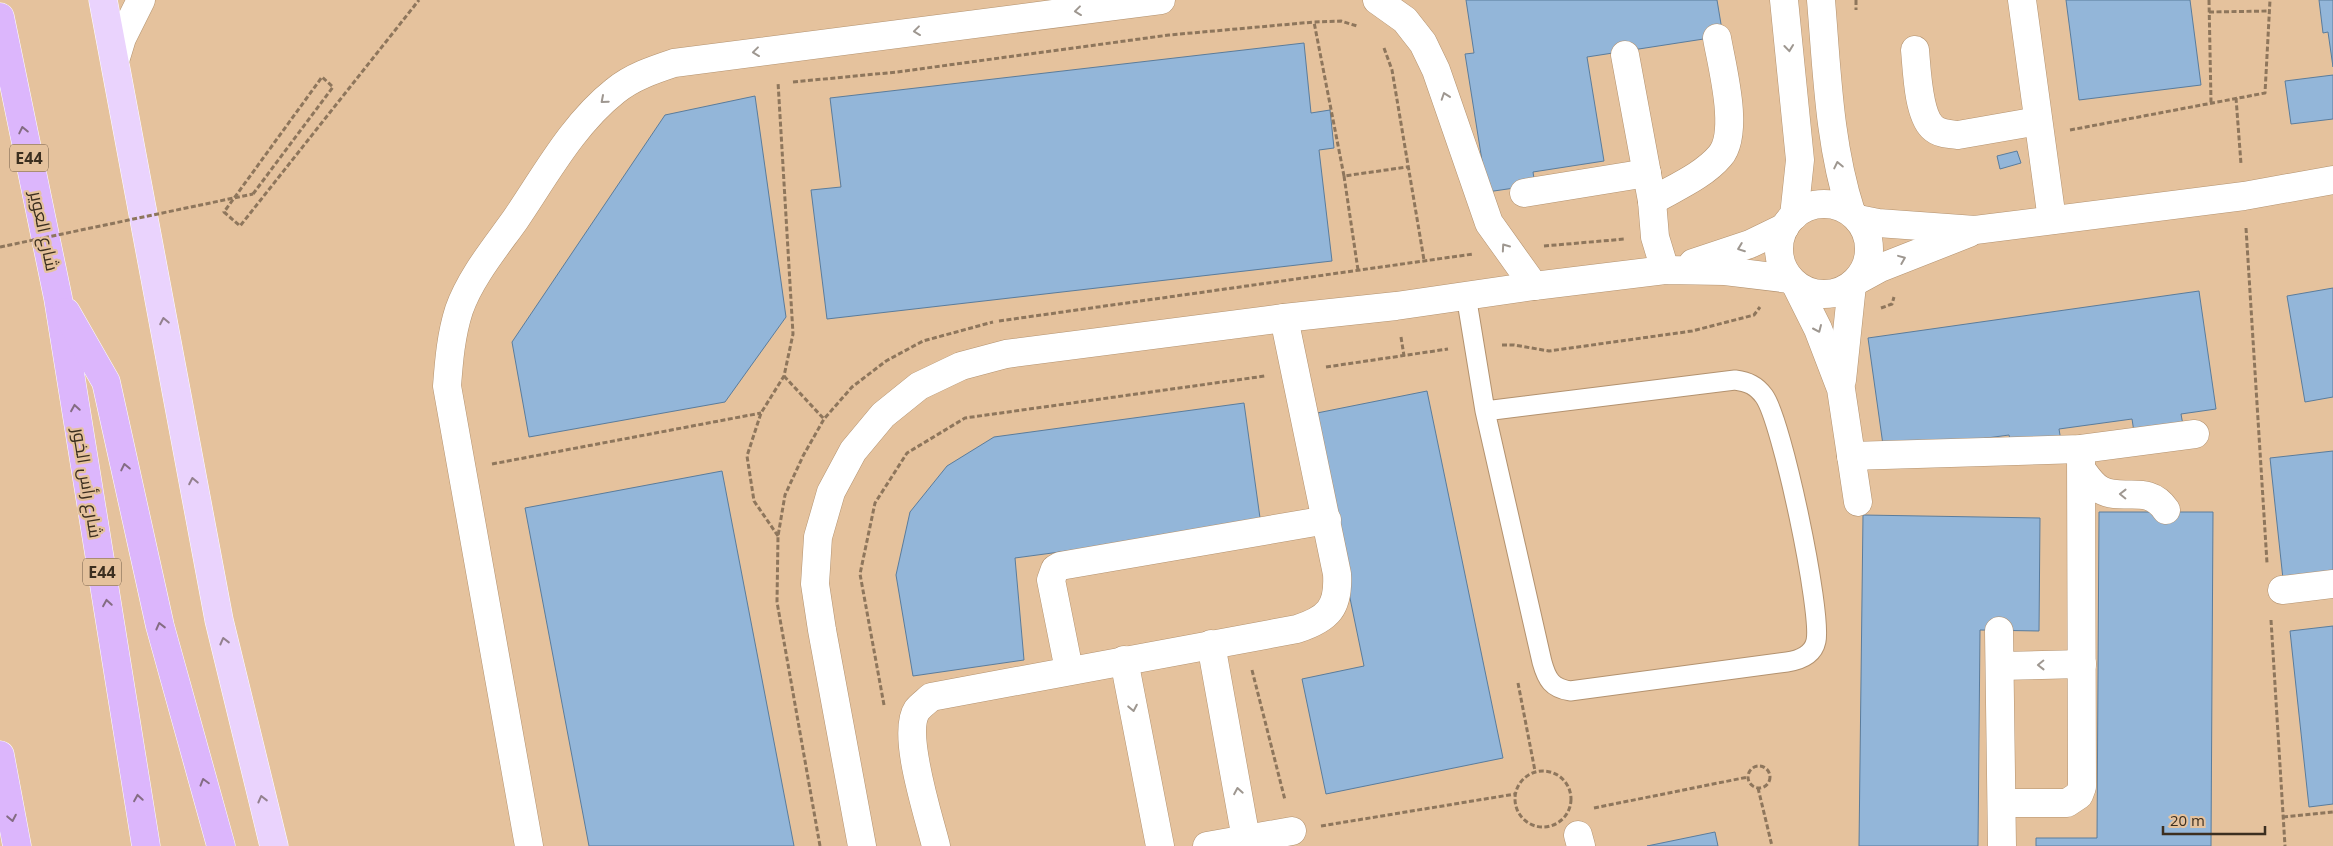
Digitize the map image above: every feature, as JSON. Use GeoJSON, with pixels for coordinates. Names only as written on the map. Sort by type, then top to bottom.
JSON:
{"type":"FeatureCollection","features":[{"type":"Feature","properties":{"kind":"highway","name":"شارع العوير"},"geometry":{"type":"LineString","coordinates":[[0,17],[58,298]]}},
{"type":"Feature","properties":{"kind":"highway","name":"شارع رأس الخور"},"geometry":{"type":"LineString","coordinates":[[58,298],[146,846]]}},
{"type":"Feature","properties":{"kind":"highway"},"geometry":{"type":"LineString","coordinates":[[58,298],[106,382],[160,626],[221,846]]}},
{"type":"Feature","properties":{"kind":"highway"},"geometry":{"type":"LineString","coordinates":[[0,755],[17,846]]}},
{"type":"Feature","properties":{"kind":"main road"},"geometry":{"type":"LineString","coordinates":[[103,0],[219,620],[274,846]]}},
{"type":"Feature","properties":{"kind":"street"},"geometry":{"type":"LineString","coordinates":[[115,61],[122,38],[142,0]]}},
{"type":"Feature","properties":{"kind":"street"},"geometry":{"type":"LineString","coordinates":[[530,846],[447,386],[449,346],[459,309],[477,274],[573,135],[593,110],[616,90],[644,73],[674,63],[1162,0]]}},
{"type":"Feature","properties":{"kind":"street"},"geometry":{"type":"LineString","coordinates":[[1377,0],[1405,20],[1423,43],[1436,70],[1489,223],[1534,286]]}},
{"type":"Feature","properties":{"kind":"street"},"geometry":{"type":"LineString","coordinates":[[1784,0],[1800,160],[1790,221],[1779,244],[1781,262],[1818,329],[1841,389],[1858,502]]}},
{"type":"Feature","properties":{"kind":"street"},"geometry":{"type":"LineString","coordinates":[[1821,0],[1833,136],[1839,171],[1854,216],[1866,233],[1869,249],[1866,266],[1855,283],[1841,389]]}},
{"type":"Feature","properties":{"kind":"street"},"geometry":{"type":"LineString","coordinates":[[2022,0],[2052,220]]}},
{"type":"Feature","properties":{"kind":"street"},"geometry":{"type":"LineString","coordinates":[[1652,201],[1707,167],[1721,155],[1728,139],[1729,120],[1717,38]]}},
{"type":"Feature","properties":{"kind":"street"},"geometry":{"type":"LineString","coordinates":[[1915,50],[1925,117],[1933,128],[1945,134],[1958,135],[2039,128]]}},
{"type":"Feature","properties":{"kind":"street"},"geometry":{"type":"LineString","coordinates":[[1625,55],[1652,201],[1655,236],[1665,270]]}},
{"type":"Feature","properties":{"kind":"street"},"geometry":{"type":"LineString","coordinates":[[1524,192],[1647,173]]}},
{"type":"Feature","properties":{"kind":"street"},"geometry":{"type":"LineString","coordinates":[[862,846],[822,630],[816,584],[818,537],[831,492],[853,451],[883,415],[919,386],[961,366],[1006,354],[1284,318],[1396,306],[1466,295],[1665,270],[1722,255],[1750,244],[1790,221],[1807,207],[1821,204],[1837,206],[1854,216],[1878,223],[1975,230],[2244,196],[2333,180]]}},
{"type":"Feature","properties":{"kind":"street"},"geometry":{"type":"LineString","coordinates":[[1665,270],[1725,271],[1793,282],[1814,294],[1834,294],[1880,268],[1975,230]]}},
{"type":"Feature","properties":{"kind":"street"},"geometry":{"type":"LineString","coordinates":[[936,846],[913,751],[912,730],[917,711],[931,697],[1211,644],[1297,630],[1316,623],[1330,611],[1338,593],[1337,574],[1284,318]]}},
{"type":"Feature","properties":{"kind":"street"},"geometry":{"type":"LineString","coordinates":[[1851,456],[2082,460],[2195,434]]}},
{"type":"Feature","properties":{"kind":"street"},"geometry":{"type":"LineString","coordinates":[[2082,460],[2099,489],[2109,493],[2148,496],[2159,501],[2166,510]]}},
{"type":"Feature","properties":{"kind":"street"},"geometry":{"type":"LineString","coordinates":[[2002,803],[2067,803],[2079,794],[2082,787],[2082,460]]}},
{"type":"Feature","properties":{"kind":"street"},"geometry":{"type":"LineString","coordinates":[[1069,670],[1050,580],[1055,569],[1060,566],[1327,520]]}},
{"type":"Feature","properties":{"kind":"street"},"geometry":{"type":"LineString","coordinates":[[2273,590],[2333,584]]}},
{"type":"Feature","properties":{"kind":"street"},"geometry":{"type":"LineString","coordinates":[[2000,631],[2002,846]]}},
{"type":"Feature","properties":{"kind":"street"},"geometry":{"type":"LineString","coordinates":[[1211,644],[1246,839]]}},
{"type":"Feature","properties":{"kind":"street"},"geometry":{"type":"LineString","coordinates":[[1124,660],[1160,846]]}},
{"type":"Feature","properties":{"kind":"street"},"geometry":{"type":"LineString","coordinates":[[2000,666],[2082,664]]}},
{"type":"Feature","properties":{"kind":"street"},"geometry":{"type":"LineString","coordinates":[[1207,846],[1292,831]]}},
{"type":"Feature","properties":{"kind":"lane"},"geometry":{"type":"LineString","coordinates":[[1466,295],[1485,411],[1542,662],[1551,684],[1558,689],[1570,691],[1787,662],[1799,660],[1809,653],[1816,643],[1817,630],[1808,566],[1793,489],[1770,409],[1765,397],[1756,386],[1735,380],[1485,411]]}},
{"type":"Feature","properties":{"kind":"path"},"geometry":{"type":"LineString","coordinates":[[0,247],[253,194],[333,87],[322,77],[224,212],[240,226],[419,0]]}},
{"type":"Feature","properties":{"kind":"path"},"geometry":{"type":"LineString","coordinates":[[2209,0],[2211,102]]}},
{"type":"Feature","properties":{"kind":"path"},"geometry":{"type":"LineString","coordinates":[[2039,128],[2266,92],[2270,0]]}},
{"type":"Feature","properties":{"kind":"path"},"geometry":{"type":"LineString","coordinates":[[2209,12],[2269,12]]}},
{"type":"Feature","properties":{"kind":"path"},"geometry":{"type":"LineString","coordinates":[[768,85],[897,72],[1169,35],[1341,20],[1366,28]]}},
{"type":"Feature","properties":{"kind":"path"},"geometry":{"type":"LineString","coordinates":[[1314,22],[1344,176],[1358,270]]}},
{"type":"Feature","properties":{"kind":"path"},"geometry":{"type":"LineString","coordinates":[[1383,45],[1392,70],[1424,260]]}},
{"type":"Feature","properties":{"kind":"path"},"geometry":{"type":"LineString","coordinates":[[776,49],[794,334],[784,376],[761,413],[747,456],[754,501],[778,536]]}},
{"type":"Feature","properties":{"kind":"path"},"geometry":{"type":"LineString","coordinates":[[2236,98],[2273,590],[2285,846]]}},
{"type":"Feature","properties":{"kind":"path"},"geometry":{"type":"LineString","coordinates":[[1344,176],[1407,167]]}},
{"type":"Feature","properties":{"kind":"path"},"geometry":{"type":"LineString","coordinates":[[820,846],[777,602],[778,536],[785,495],[803,456],[824,419],[852,387],[886,361],[923,341],[1006,319],[1506,249],[1655,236]]}},
{"type":"Feature","properties":{"kind":"path"},"geometry":{"type":"LineString","coordinates":[[884,710],[860,574],[874,503],[907,453],[965,418],[1475,346],[1514,345],[1549,351],[1692,331],[1754,315],[1764,302]]}},
{"type":"Feature","properties":{"kind":"path"},"geometry":{"type":"LineString","coordinates":[[784,376],[824,419]]}},
{"type":"Feature","properties":{"kind":"path"},"geometry":{"type":"LineString","coordinates":[[461,470],[761,413]]}},
{"type":"Feature","properties":{"kind":"path"},"geometry":{"type":"LineString","coordinates":[[1244,638],[1292,831],[1515,794]]}},
{"type":"Feature","properties":{"kind":"path"},"geometry":{"type":"LineString","coordinates":[[1758,788],[1764,787],[1769,783],[1770,776],[1768,770],[1756,766],[1750,770],[1748,777],[1749,782],[1758,788],[1772,846]]}},
{"type":"Feature","properties":{"kind":"path"},"geometry":{"type":"LineString","coordinates":[[1546,770],[1556,774],[1565,781],[1570,792],[1570,803],[1575,826],[1560,821],[1542,827],[1532,825],[1518,812],[1515,794],[1518,784],[1535,771],[1546,770]]}},
{"type":"Feature","properties":{"kind":"path"},"geometry":{"type":"LineString","coordinates":[[1594,808],[1748,777]]}},
{"type":"Feature","properties":{"kind":"path"},"geometry":{"type":"LineString","coordinates":[[2283,817],[2333,812]]}},
{"type":"Feature","properties":{"kind":"building"},"geometry":{"type":"Polygon","coordinates":[[[1466,0],[1717,0],[1723,36],[1587,57],[1604,161],[1533,172],[1535,185],[1487,192],[1465,54],[1474,53],[1466,0]]]}},
{"type":"Feature","properties":{"kind":"building"},"geometry":{"type":"Polygon","coordinates":[[[2066,0],[2190,0],[2201,85],[2079,100],[2066,0]]]}},
{"type":"Feature","properties":{"kind":"building"},"geometry":{"type":"Polygon","coordinates":[[[2319,0],[2333,0],[2333,67],[2328,32],[2323,33],[2319,0]]]}},
{"type":"Feature","properties":{"kind":"building"},"geometry":{"type":"Polygon","coordinates":[[[1304,43],[1311,113],[1330,110],[1334,148],[1319,150],[1332,261],[827,319],[811,190],[841,187],[830,98],[1304,43]]]}},
{"type":"Feature","properties":{"kind":"building"},"geometry":{"type":"Polygon","coordinates":[[[2333,75],[2333,119],[2291,124],[2285,81],[2333,75]]]}},
{"type":"Feature","properties":{"kind":"building"},"geometry":{"type":"Polygon","coordinates":[[[755,96],[786,317],[725,402],[529,437],[512,342],[665,115],[755,96]]]}},
{"type":"Feature","properties":{"kind":"building"},"geometry":{"type":"Polygon","coordinates":[[[2017,151],[2021,163],[2000,169],[1997,156],[2017,151]]]}},
{"type":"Feature","properties":{"kind":"building"},"geometry":{"type":"Polygon","coordinates":[[[2333,288],[2333,397],[2305,402],[2287,296],[2333,288]]]}},
{"type":"Feature","properties":{"kind":"building"},"geometry":{"type":"Polygon","coordinates":[[[2199,291],[2216,409],[2181,414],[2183,425],[2134,432],[2132,419],[2059,429],[2061,441],[2012,448],[2009,435],[1884,452],[1868,338],[2199,291]]]}},
{"type":"Feature","properties":{"kind":"building"},"geometry":{"type":"Polygon","coordinates":[[[1427,391],[1503,758],[1326,794],[1302,679],[1364,666],[1312,414],[1427,391]]]}},
{"type":"Feature","properties":{"kind":"building"},"geometry":{"type":"Polygon","coordinates":[[[1244,403],[1261,525],[1015,558],[1024,660],[913,676],[896,575],[910,512],[947,466],[994,437],[1244,403]]]}},
{"type":"Feature","properties":{"kind":"building"},"geometry":{"type":"Polygon","coordinates":[[[2333,451],[2333,574],[2283,579],[2270,458],[2333,451]]]}},
{"type":"Feature","properties":{"kind":"building"},"geometry":{"type":"Polygon","coordinates":[[[722,471],[794,846],[589,846],[525,508],[722,471]]]}},
{"type":"Feature","properties":{"kind":"building"},"geometry":{"type":"Polygon","coordinates":[[[2099,512],[2213,512],[2211,846],[2036,846],[2036,838],[2097,838],[2099,512]]]}},
{"type":"Feature","properties":{"kind":"building"},"geometry":{"type":"Polygon","coordinates":[[[1863,515],[2040,518],[2039,631],[1980,630],[1978,846],[1859,846],[1863,515]]]}},
{"type":"Feature","properties":{"kind":"building"},"geometry":{"type":"Polygon","coordinates":[[[2333,626],[2333,804],[2309,807],[2290,631],[2333,626]]]}},
{"type":"Feature","properties":{"kind":"building"},"geometry":{"type":"Polygon","coordinates":[[[1715,832],[1718,846],[1647,846],[1715,832]]]}}]}
